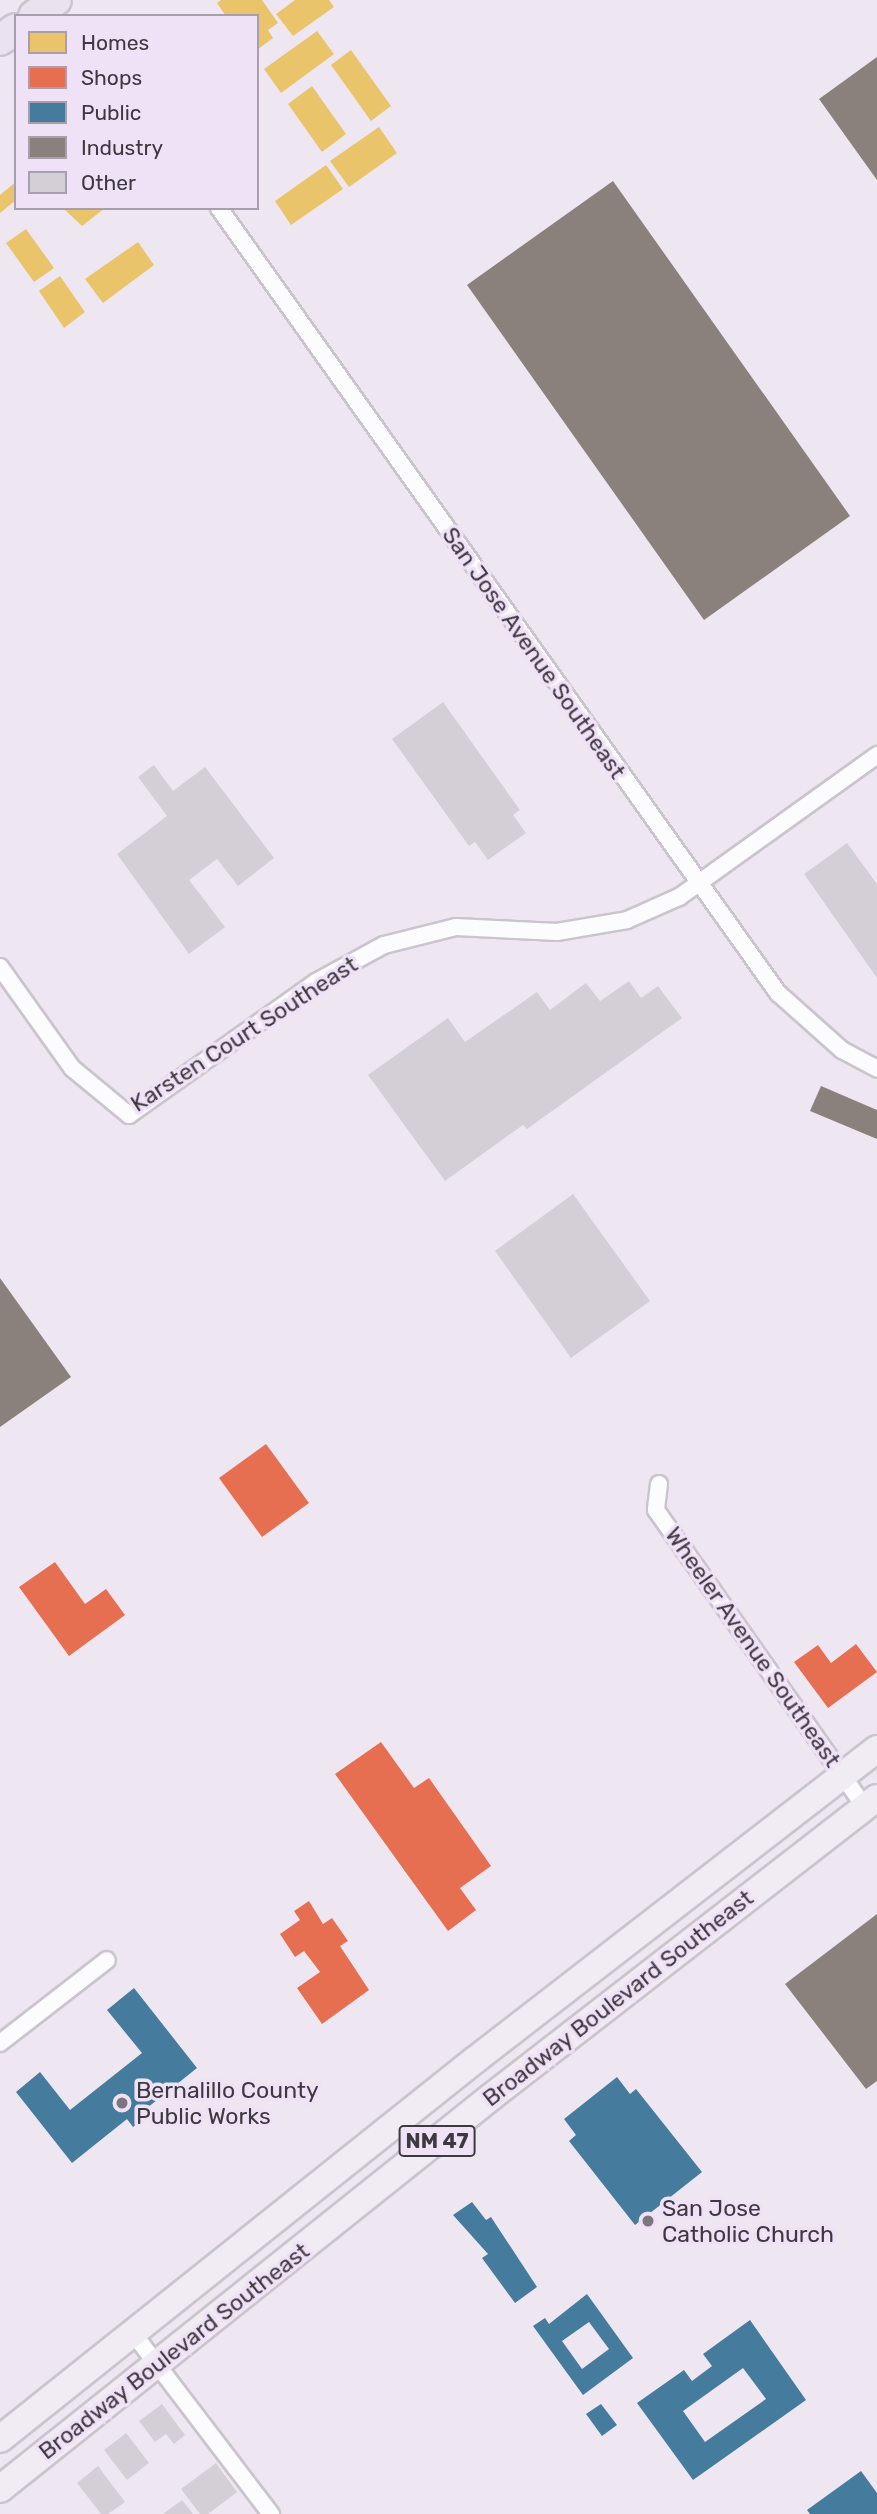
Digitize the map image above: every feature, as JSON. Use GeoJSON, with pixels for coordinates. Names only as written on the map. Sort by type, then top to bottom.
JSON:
{"type":"FeatureCollection","features":[{"type":"Feature","properties":{"kind":"highway"},"geometry":{"type":"LineString","coordinates":[[37,14],[56,0]]}},
{"type":"Feature","properties":{"kind":"main road","name":"Broadway Boulevard Southeast"},"geometry":{"type":"LineString","coordinates":[[0,2439],[877,1749]]}},
{"type":"Feature","properties":{"kind":"main road","name":"Broadway Boulevard Southeast"},"geometry":{"type":"LineString","coordinates":[[0,2489],[871,1802]]}},
{"type":"Feature","properties":{"kind":"street","name":"San Jose Avenue Southeast"},"geometry":{"type":"LineString","coordinates":[[220,210],[698,884],[794,1012],[842,1051],[877,1069]]}},
{"type":"Feature","properties":{"kind":"street","name":"Karsten Court Southeast"},"geometry":{"type":"LineString","coordinates":[[0,967],[72,1068],[129,1115],[316,982],[384,945],[456,927],[557,932],[595,928],[627,920],[698,884],[877,755]]}},
{"type":"Feature","properties":{"kind":"street","name":"Wheeler Avenue Southeast"},"geometry":{"type":"LineString","coordinates":[[659,1483],[656,1510],[842,1774],[871,1802]]}},
{"type":"Feature","properties":{"kind":"street"},"geometry":{"type":"LineString","coordinates":[[0,2043],[107,1960]]}},
{"type":"Feature","properties":{"kind":"street"},"geometry":{"type":"LineString","coordinates":[[133,2333],[271,2514]]}},
{"type":"Feature","properties":{"kind":"building: Homes"},"geometry":{"type":"Polygon","coordinates":[[[221,0],[262,0],[278,23],[268,30],[273,38],[259,48],[259,14],[225,14],[217,3],[221,0]]]}},
{"type":"Feature","properties":{"kind":"building: Homes"},"geometry":{"type":"Polygon","coordinates":[[[295,0],[329,0],[334,7],[293,36],[276,14],[295,0]]]}},
{"type":"Feature","properties":{"kind":"building: Homes"},"geometry":{"type":"Polygon","coordinates":[[[317,31],[334,54],[281,93],[264,69],[317,31]]]}},
{"type":"Feature","properties":{"kind":"building: Homes"},"geometry":{"type":"Polygon","coordinates":[[[351,50],[391,106],[371,121],[331,65],[351,50]]]}},
{"type":"Feature","properties":{"kind":"building: Homes"},"geometry":{"type":"Polygon","coordinates":[[[312,86],[346,134],[322,152],[288,104],[312,86]]]}},
{"type":"Feature","properties":{"kind":"building: Homes"},"geometry":{"type":"Polygon","coordinates":[[[379,127],[397,153],[349,187],[330,161],[379,127]]]}},
{"type":"Feature","properties":{"kind":"building: Homes"},"geometry":{"type":"Polygon","coordinates":[[[326,165],[343,189],[291,225],[275,201],[326,165]]]}},
{"type":"Feature","properties":{"kind":"building: Homes"},"geometry":{"type":"Polygon","coordinates":[[[14,184],[14,202],[0,213],[0,195],[14,184]]]}},
{"type":"Feature","properties":{"kind":"building: Homes"},"geometry":{"type":"Polygon","coordinates":[[[65,210],[102,210],[82,226],[65,210]]]}},
{"type":"Feature","properties":{"kind":"building: Homes"},"geometry":{"type":"Polygon","coordinates":[[[26,229],[54,268],[34,282],[6,243],[26,229]]]}},
{"type":"Feature","properties":{"kind":"building: Homes"},"geometry":{"type":"Polygon","coordinates":[[[138,242],[154,265],[103,303],[85,279],[138,242]]]}},
{"type":"Feature","properties":{"kind":"building: Homes"},"geometry":{"type":"Polygon","coordinates":[[[60,276],[85,312],[64,328],[39,291],[60,276]]]}},
{"type":"Feature","properties":{"kind":"building: Shops"},"geometry":{"type":"Polygon","coordinates":[[[266,1444],[309,1503],[262,1537],[219,1478],[266,1444]]]}},
{"type":"Feature","properties":{"kind":"building: Shops"},"geometry":{"type":"Polygon","coordinates":[[[55,1562],[85,1604],[106,1589],[125,1615],[69,1656],[19,1587],[55,1562]]]}},
{"type":"Feature","properties":{"kind":"building: Shops"},"geometry":{"type":"Polygon","coordinates":[[[856,1644],[877,1672],[828,1708],[794,1662],[818,1645],[831,1663],[856,1644]]]}},
{"type":"Feature","properties":{"kind":"building: Shops"},"geometry":{"type":"Polygon","coordinates":[[[381,1742],[414,1788],[429,1778],[491,1866],[460,1888],[476,1910],[448,1931],[335,1774],[381,1742]]]}},
{"type":"Feature","properties":{"kind":"building: Shops"},"geometry":{"type":"Polygon","coordinates":[[[309,1901],[323,1924],[332,1918],[348,1941],[340,1946],[369,1990],[322,2024],[297,1988],[320,1972],[304,1951],[295,1957],[280,1934],[300,1920],[294,1911],[309,1901]]]}},
{"type":"Feature","properties":{"kind":"building: Public"},"geometry":{"type":"Polygon","coordinates":[[[134,1988],[197,2068],[142,2112],[146,2117],[133,2127],[127,2119],[72,2163],[16,2092],[40,2072],[70,2110],[142,2053],[107,2010],[134,1988]]]}},
{"type":"Feature","properties":{"kind":"building: Public"},"geometry":{"type":"Polygon","coordinates":[[[617,2077],[630,2094],[636,2089],[702,2172],[635,2225],[569,2141],[576,2135],[564,2119],[617,2077]]]}},
{"type":"Feature","properties":{"kind":"building: Public"},"geometry":{"type":"Polygon","coordinates":[[[472,2202],[486,2220],[491,2217],[537,2287],[515,2303],[482,2258],[488,2254],[453,2215],[472,2202]]]}},
{"type":"Feature","properties":{"kind":"building: Public"},"geometry":{"type":"Polygon","coordinates":[[[587,2294],[633,2358],[583,2395],[533,2326],[545,2318],[549,2324],[587,2294]],[[589,2322],[562,2341],[582,2369],[609,2349],[589,2322]]]}},
{"type":"Feature","properties":{"kind":"building: Public"},"geometry":{"type":"Polygon","coordinates":[[[750,2320],[806,2400],[693,2480],[637,2403],[684,2370],[692,2381],[712,2366],[703,2354],[750,2320]],[[743,2368],[683,2411],[705,2442],[766,2399],[743,2368]]]}},
{"type":"Feature","properties":{"kind":"building: Public"},"geometry":{"type":"Polygon","coordinates":[[[601,2404],[617,2425],[602,2436],[586,2414],[601,2404]]]}},
{"type":"Feature","properties":{"kind":"building: Public"},"geometry":{"type":"Polygon","coordinates":[[[861,2471],[877,2493],[877,2514],[810,2514],[807,2510],[861,2471]]]}},
{"type":"Feature","properties":{"kind":"building: Industry"},"geometry":{"type":"Polygon","coordinates":[[[877,57],[877,180],[819,99],[877,57]]]}},
{"type":"Feature","properties":{"kind":"building: Industry"},"geometry":{"type":"Polygon","coordinates":[[[613,181],[850,516],[704,620],[467,285],[613,181]]]}},
{"type":"Feature","properties":{"kind":"building: Industry"},"geometry":{"type":"Polygon","coordinates":[[[821,1086],[877,1110],[877,1139],[810,1111],[821,1086]]]}},
{"type":"Feature","properties":{"kind":"building: Industry"},"geometry":{"type":"Polygon","coordinates":[[[0,1278],[71,1377],[0,1427],[0,1278]]]}},
{"type":"Feature","properties":{"kind":"building: Industry"},"geometry":{"type":"Polygon","coordinates":[[[877,1914],[877,2081],[866,2089],[785,1984],[877,1914]]]}},
{"type":"Feature","properties":{"kind":"building: Other"},"geometry":{"type":"Polygon","coordinates":[[[443,702],[520,810],[513,815],[526,833],[488,860],[475,842],[469,846],[392,739],[443,702]]]}},
{"type":"Feature","properties":{"kind":"building: Other"},"geometry":{"type":"Polygon","coordinates":[[[154,765],[173,791],[205,767],[274,858],[238,886],[217,859],[189,880],[225,927],[189,954],[117,854],[167,816],[138,777],[154,765]]]}},
{"type":"Feature","properties":{"kind":"building: Other"},"geometry":{"type":"Polygon","coordinates":[[[847,843],[877,884],[877,978],[804,874],[847,843]]]}},
{"type":"Feature","properties":{"kind":"building: Other"},"geometry":{"type":"Polygon","coordinates":[[[629,981],[641,998],[658,986],[682,1018],[527,1129],[523,1125],[445,1181],[368,1075],[448,1018],[465,1042],[537,992],[550,1010],[586,983],[600,1001],[629,981]]]}},
{"type":"Feature","properties":{"kind":"building: Other"},"geometry":{"type":"Polygon","coordinates":[[[573,1194],[650,1301],[571,1358],[495,1251],[573,1194]]]}},
{"type":"Feature","properties":{"kind":"building: Other"},"geometry":{"type":"Polygon","coordinates":[[[162,2404],[185,2435],[174,2444],[166,2434],[155,2442],[139,2421],[162,2404]]]}},
{"type":"Feature","properties":{"kind":"building: Other"},"geometry":{"type":"Polygon","coordinates":[[[126,2433],[149,2463],[127,2480],[104,2450],[126,2433]]]}},
{"type":"Feature","properties":{"kind":"building: Other"},"geometry":{"type":"Polygon","coordinates":[[[216,2463],[237,2492],[208,2514],[200,2514],[181,2489],[216,2463]]]}},
{"type":"Feature","properties":{"kind":"building: Other"},"geometry":{"type":"Polygon","coordinates":[[[98,2466],[125,2502],[108,2514],[101,2514],[77,2483],[98,2466]]]}},
{"type":"Feature","properties":{"kind":"building: Other"},"geometry":{"type":"Polygon","coordinates":[[[182,2500],[193,2514],[163,2514],[182,2500]]]}},
{"type":"Feature","properties":{"kind":"place","name":"Bernalillo County Public Works"},"geometry":{"type":"Point","coordinates":[122,2103]}},
{"type":"Feature","properties":{"kind":"place","name":"San Jose Catholic Church"},"geometry":{"type":"Point","coordinates":[648,2221]}}]}
